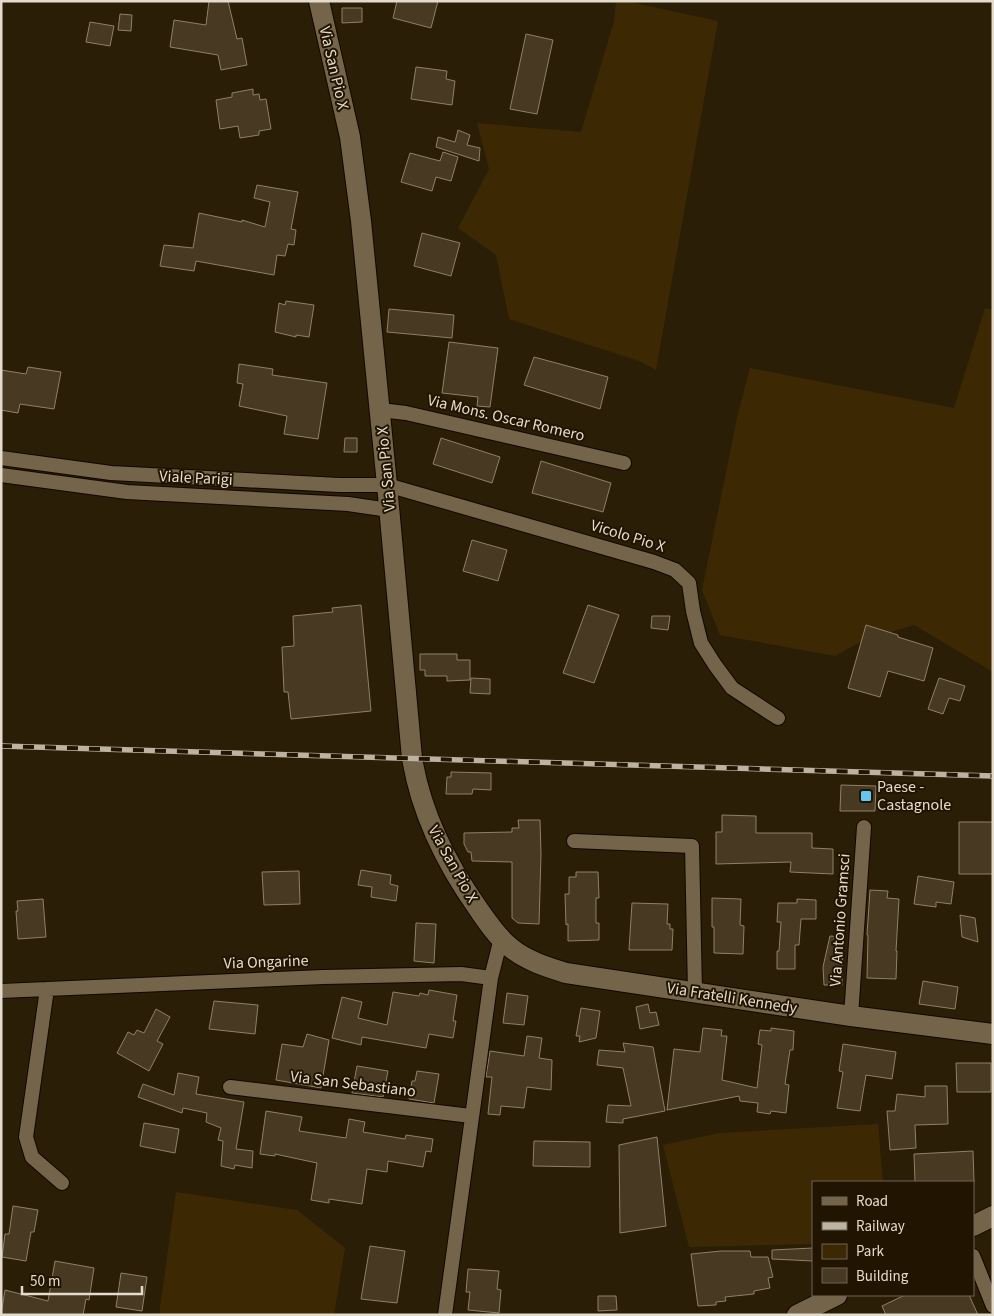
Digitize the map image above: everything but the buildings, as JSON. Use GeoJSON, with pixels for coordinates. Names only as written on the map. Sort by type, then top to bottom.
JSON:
{"type":"FeatureCollection","features":[{"type":"Feature","properties":{"kind":"street","name":"Via San Pio X"},"geometry":{"type":"LineString","coordinates":[[319,1],[350,137],[361,221],[412,758],[416,782],[436,839],[459,880],[488,923]]}},
{"type":"Feature","properties":{"kind":"street","name":"Via Mons. Oscar Romero"},"geometry":{"type":"LineString","coordinates":[[380,410],[406,413],[624,463]]}},
{"type":"Feature","properties":{"kind":"street","name":"Viale Parigi"},"geometry":{"type":"LineString","coordinates":[[1,458],[111,473],[387,485]]}},
{"type":"Feature","properties":{"kind":"street","name":"Viale Parigi"},"geometry":{"type":"LineString","coordinates":[[1,475],[127,492],[348,504],[389,510]]}},
{"type":"Feature","properties":{"kind":"street","name":"Vicolo Pio X"},"geometry":{"type":"LineString","coordinates":[[387,485],[654,562],[675,570],[688,582],[701,643],[715,665],[732,688],[778,718]]}},
{"type":"Feature","properties":{"kind":"street","name":"Via Antonio Gramsci"},"geometry":{"type":"LineString","coordinates":[[851,1016],[864,827]]}},
{"type":"Feature","properties":{"kind":"street"},"geometry":{"type":"LineString","coordinates":[[574,841],[692,846],[695,992]]}},
{"type":"Feature","properties":{"kind":"street","name":"Via Fratelli Kennedy"},"geometry":{"type":"LineString","coordinates":[[488,923],[510,948],[526,958],[566,973],[851,1016],[993,1034]]}},
{"type":"Feature","properties":{"kind":"street"},"geometry":{"type":"LineString","coordinates":[[444,1315],[491,978],[501,938]]}},
{"type":"Feature","properties":{"kind":"street","name":"Via Ongarine"},"geometry":{"type":"LineString","coordinates":[[1,991],[461,974],[491,978]]}},
{"type":"Feature","properties":{"kind":"street"},"geometry":{"type":"LineString","coordinates":[[47,989],[26,1137],[32,1157],[62,1183]]}},
{"type":"Feature","properties":{"kind":"street","name":"Via San Sebastiano"},"geometry":{"type":"LineString","coordinates":[[230,1087],[471,1116]]}},
{"type":"Feature","properties":{"kind":"street"},"geometry":{"type":"LineString","coordinates":[[974,1226],[993,1216]]}},
{"type":"Feature","properties":{"kind":"street"},"geometry":{"type":"LineString","coordinates":[[974,1258],[993,1306]]}},
{"type":"Feature","properties":{"kind":"street"},"geometry":{"type":"LineString","coordinates":[[797,1315],[835,1296]]}},
{"type":"Feature","properties":{"kind":"green space"},"geometry":{"type":"Polygon","coordinates":[[[616,1],[626,1],[718,21],[656,370],[639,361],[509,319],[496,255],[458,228],[489,169],[477,123],[581,132],[614,21],[616,1]]]}},
{"type":"Feature","properties":{"kind":"green space"},"geometry":{"type":"Polygon","coordinates":[[[985,308],[993,310],[993,672],[914,625],[862,641],[835,656],[720,635],[702,590],[738,413],[750,368],[954,408],[985,308]]]}},
{"type":"Feature","properties":{"kind":"green space"},"geometry":{"type":"Polygon","coordinates":[[[878,1124],[883,1181],[812,1181],[812,1244],[689,1247],[663,1145],[719,1133],[878,1124]]]}},
{"type":"Feature","properties":{"kind":"green space"},"geometry":{"type":"Polygon","coordinates":[[[176,1192],[297,1210],[345,1248],[334,1315],[159,1315],[176,1192]]]}},
{"type":"Feature","properties":{"kind":"railway"},"geometry":{"type":"LineString","coordinates":[[1,746],[993,776]]}},
{"type":"Feature","properties":{"kind":"place","name":"Paese - Castagnole"},"geometry":{"type":"Point","coordinates":[866,796]}}]}
